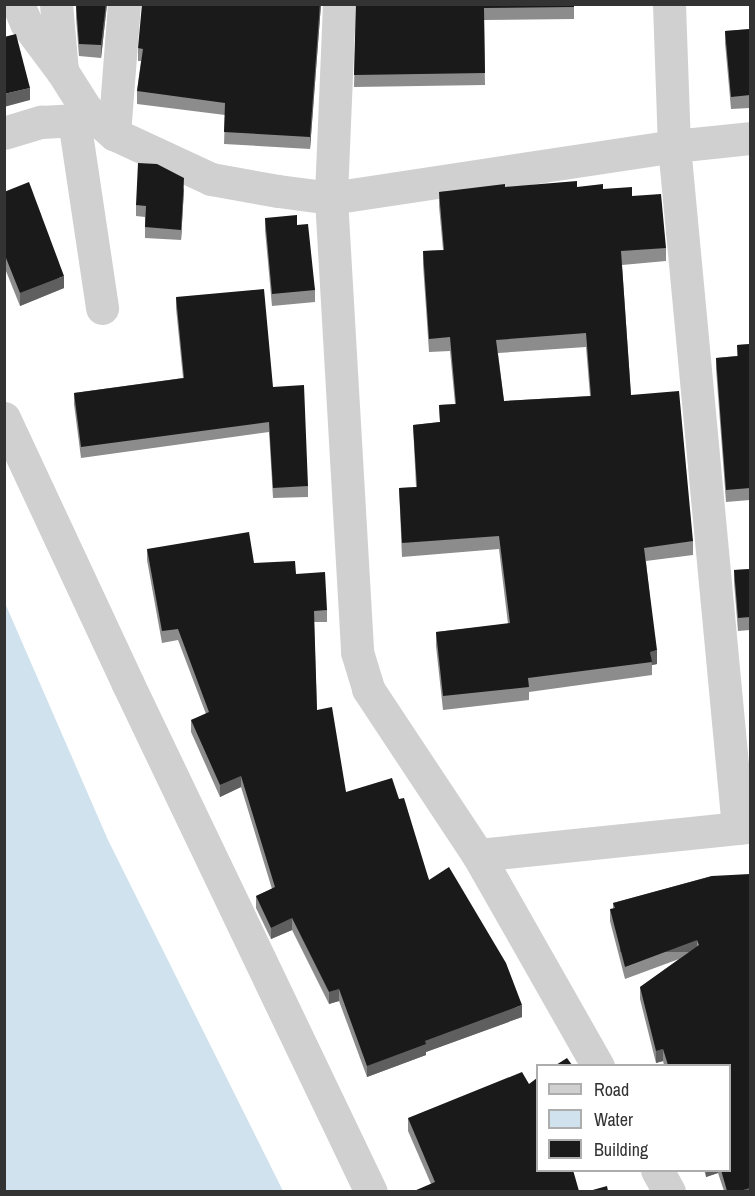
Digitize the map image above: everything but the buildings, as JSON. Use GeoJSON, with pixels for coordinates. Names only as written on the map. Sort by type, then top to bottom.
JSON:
{"type":"FeatureCollection","features":[{"type":"Feature","properties":{"kind":"street"},"geometry":{"type":"LineString","coordinates":[[18,4],[26,23],[62,71],[95,124]]}},
{"type":"Feature","properties":{"kind":"street"},"geometry":{"type":"LineString","coordinates":[[56,4],[62,71]]}},
{"type":"Feature","properties":{"kind":"street"},"geometry":{"type":"LineString","coordinates":[[102,308],[95,124],[124,4]]}},
{"type":"Feature","properties":{"kind":"street"},"geometry":{"type":"LineString","coordinates":[[339,4],[331,198],[357,652],[368,689],[478,855],[597,1064]]}},
{"type":"Feature","properties":{"kind":"street"},"geometry":{"type":"LineString","coordinates":[[478,855],[744,828],[674,146],[669,4]]}},
{"type":"Feature","properties":{"kind":"street"},"geometry":{"type":"LineString","coordinates":[[4,133],[41,122],[95,124],[211,179],[331,198],[674,146],[750,138]]}},
{"type":"Feature","properties":{"kind":"street"},"geometry":{"type":"LineString","coordinates":[[4,418],[128,684],[371,1191]]}},
{"type":"Feature","properties":{"kind":"street"},"geometry":{"type":"LineString","coordinates":[[658,1172],[669,1191]]}},
{"type":"Feature","properties":{"kind":"water"},"geometry":{"type":"Polygon","coordinates":[[[5,603],[108,840],[283,1191],[5,1191],[5,603]]]}}]}
